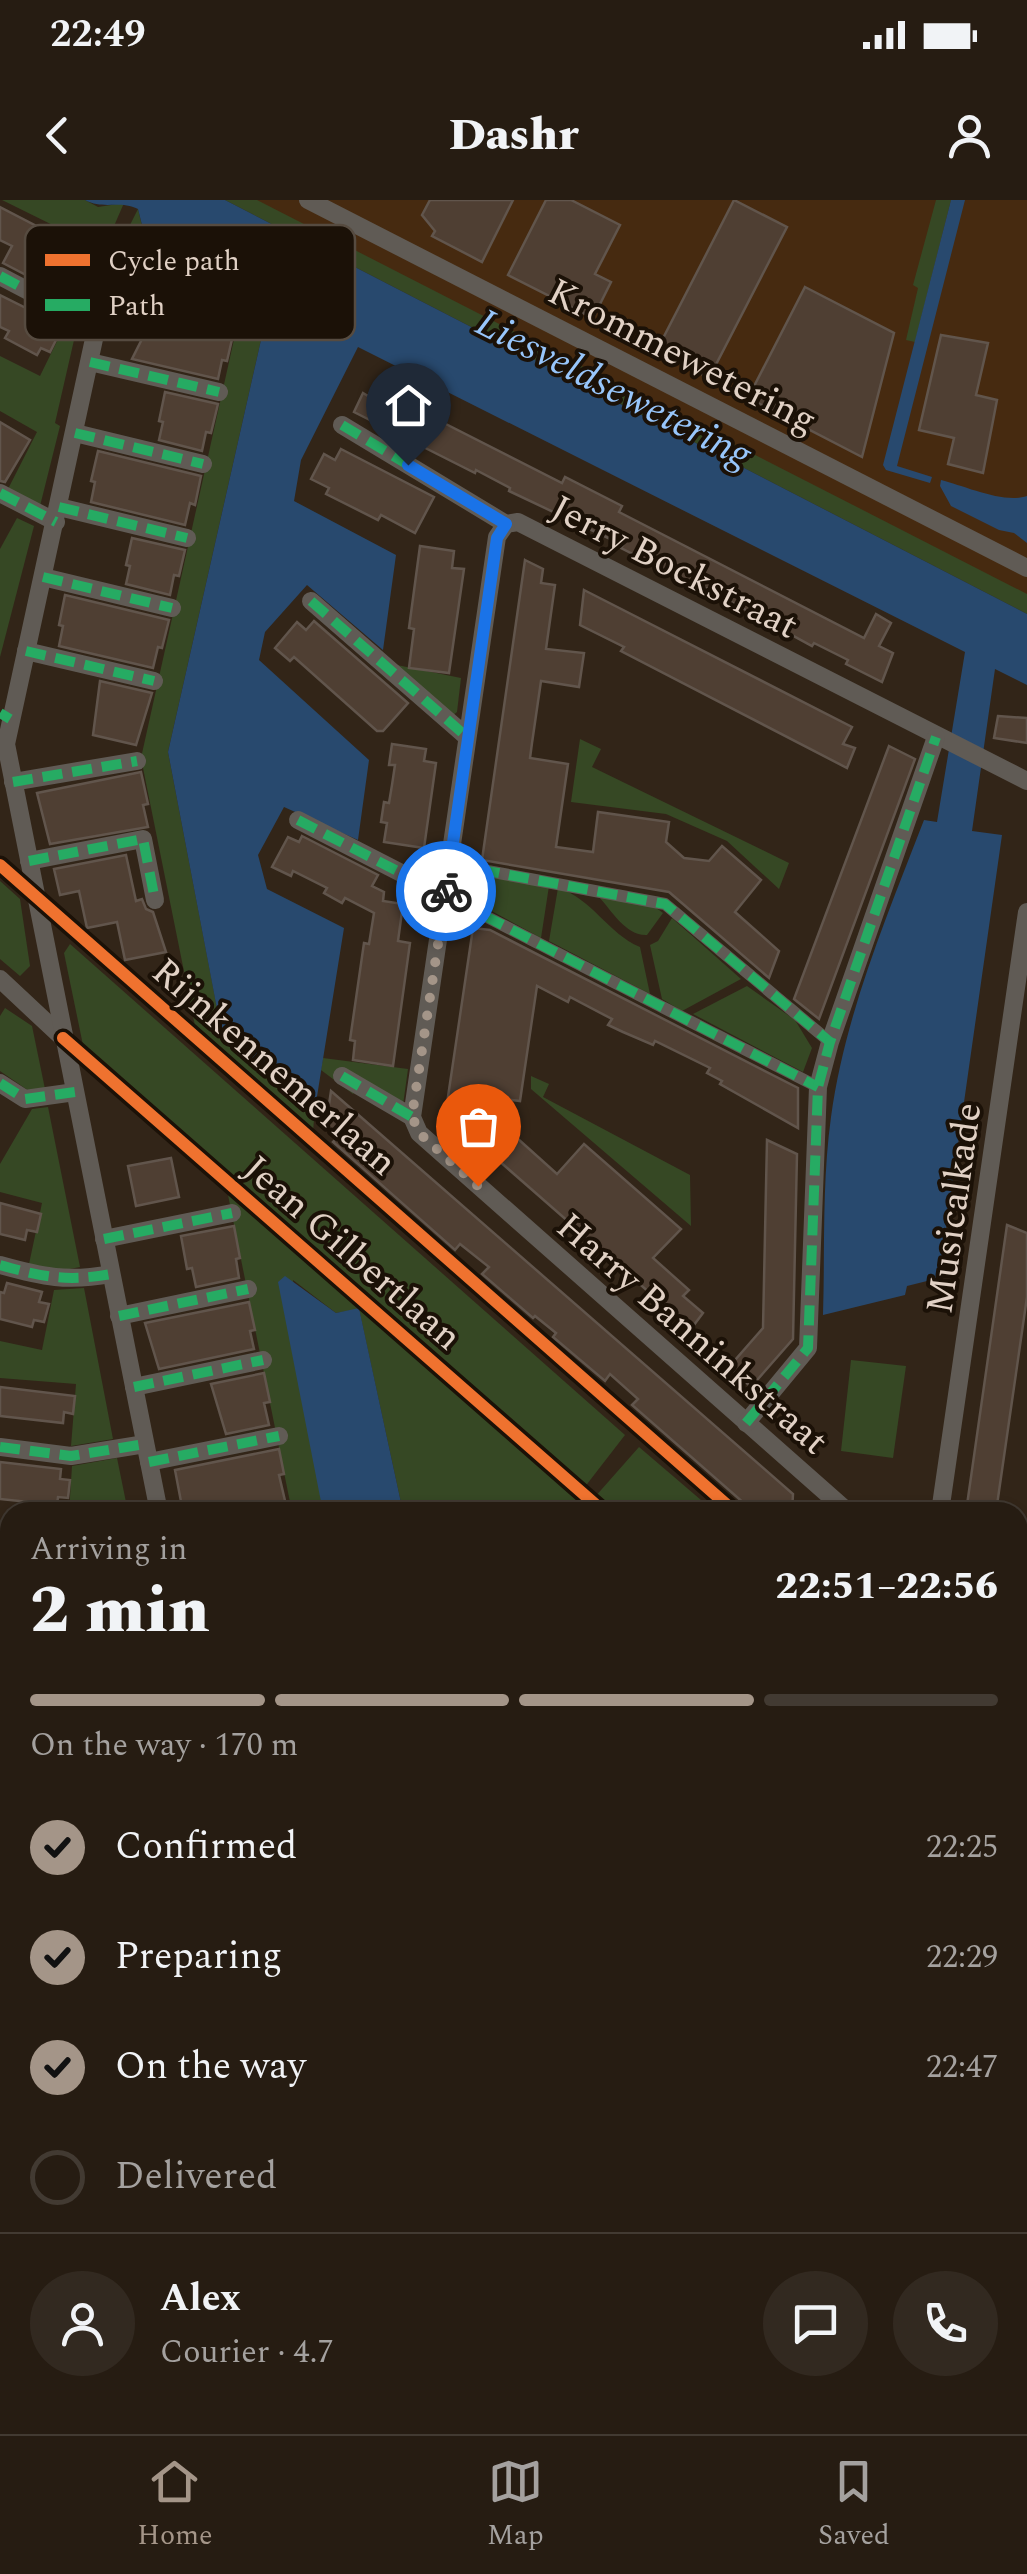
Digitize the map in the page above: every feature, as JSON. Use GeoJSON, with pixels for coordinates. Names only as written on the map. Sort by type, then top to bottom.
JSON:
{"type":"FeatureCollection","features":[{"type":"Feature","properties":{"kind":"street","name":"Krommewetering"},"geometry":{"type":"LineString","coordinates":[[308,200],[1027,568]]}},
{"type":"Feature","properties":{"kind":"street"},"geometry":{"type":"LineString","coordinates":[[0,276],[25,289]]}},
{"type":"Feature","properties":{"kind":"street"},"geometry":{"type":"LineString","coordinates":[[94,340],[26,651],[5,716],[6,744],[156,1502]]}},
{"type":"Feature","properties":{"kind":"street"},"geometry":{"type":"LineString","coordinates":[[90,362],[219,392]]}},
{"type":"Feature","properties":{"kind":"street","name":"Jerry Bockstraat"},"geometry":{"type":"LineString","coordinates":[[342,426],[506,524],[518,522],[1027,781]]}},
{"type":"Feature","properties":{"kind":"street"},"geometry":{"type":"LineString","coordinates":[[75,433],[203,464]]}},
{"type":"Feature","properties":{"kind":"street"},"geometry":{"type":"LineString","coordinates":[[0,493],[57,515],[187,538]]}},
{"type":"Feature","properties":{"kind":"street"},"geometry":{"type":"LineString","coordinates":[[412,1116],[497,538],[506,524]]}},
{"type":"Feature","properties":{"kind":"street"},"geometry":{"type":"LineString","coordinates":[[43,578],[172,608]]}},
{"type":"Feature","properties":{"kind":"street"},"geometry":{"type":"LineString","coordinates":[[311,601],[467,737]]}},
{"type":"Feature","properties":{"kind":"street"},"geometry":{"type":"LineString","coordinates":[[26,651],[154,682]]}},
{"type":"Feature","properties":{"kind":"street"},"geometry":{"type":"LineString","coordinates":[[746,1423],[808,1348],[818,1086],[830,1042],[942,740]]}},
{"type":"Feature","properties":{"kind":"street"},"geometry":{"type":"LineString","coordinates":[[14,782],[137,761]]}},
{"type":"Feature","properties":{"kind":"street"},"geometry":{"type":"LineString","coordinates":[[298,820],[818,1086]]}},
{"type":"Feature","properties":{"kind":"street"},"geometry":{"type":"LineString","coordinates":[[29,861],[143,839],[155,900]]}},
{"type":"Feature","properties":{"kind":"street"},"geometry":{"type":"LineString","coordinates":[[450,864],[665,904],[830,1042]]}},
{"type":"Feature","properties":{"kind":"street","name":"Musicalkade"},"geometry":{"type":"LineString","coordinates":[[941,1502],[1027,912]]}},
{"type":"Feature","properties":{"kind":"street"},"geometry":{"type":"LineString","coordinates":[[0,980],[64,1038]]}},
{"type":"Feature","properties":{"kind":"street","name":"Harry Banninkstraat"},"geometry":{"type":"LineString","coordinates":[[342,1076],[412,1116],[419,1133],[837,1502]]}},
{"type":"Feature","properties":{"kind":"street"},"geometry":{"type":"LineString","coordinates":[[0,1083],[26,1099],[75,1092]]}},
{"type":"Feature","properties":{"kind":"street"},"geometry":{"type":"LineString","coordinates":[[104,1238],[232,1213]]}},
{"type":"Feature","properties":{"kind":"street"},"geometry":{"type":"LineString","coordinates":[[0,1265],[51,1279],[76,1280],[111,1274]]}},
{"type":"Feature","properties":{"kind":"street"},"geometry":{"type":"LineString","coordinates":[[120,1316],[248,1289]]}},
{"type":"Feature","properties":{"kind":"street"},"geometry":{"type":"LineString","coordinates":[[134,1386],[264,1360]]}},
{"type":"Feature","properties":{"kind":"street"},"geometry":{"type":"LineString","coordinates":[[0,1448],[71,1456],[147,1453],[279,1436]]}},
{"type":"Feature","properties":{"kind":"shaded area"},"geometry":{"type":"Polygon","coordinates":[[[231,200],[1027,200],[1027,605],[355,263],[355,225],[280,225],[231,200]]]}},
{"type":"Feature","properties":{"kind":"green space"},"geometry":{"type":"Polygon","coordinates":[[[2,200],[85,200],[98,207],[124,203],[114,225],[53,225],[2,200]]]}},
{"type":"Feature","properties":{"kind":"green space"},"geometry":{"type":"Polygon","coordinates":[[[225,200],[257,200],[306,225],[273,225],[225,200]]]}},
{"type":"Feature","properties":{"kind":"green space"},"geometry":{"type":"Polygon","coordinates":[[[936,200],[951,200],[915,342],[906,340],[918,288],[913,285],[936,200]]]}},
{"type":"Feature","properties":{"kind":"green space"},"geometry":{"type":"Polygon","coordinates":[[[138,209],[142,225],[130,225],[138,209]]]}},
{"type":"Feature","properties":{"kind":"green space"},"geometry":{"type":"Polygon","coordinates":[[[355,250],[1027,594],[1027,614],[355,267],[355,250]]]}},
{"type":"Feature","properties":{"kind":"green space"},"geometry":{"type":"Polygon","coordinates":[[[58,340],[74,340],[55,423],[60,426],[40,506],[8,489],[37,432],[0,411],[0,356],[40,376],[58,340]]]}},
{"type":"Feature","properties":{"kind":"green space"},"geometry":{"type":"Polygon","coordinates":[[[234,340],[261,340],[168,752],[222,1034],[315,1109],[313,1131],[195,1026],[141,758],[234,340]]]}},
{"type":"Feature","properties":{"kind":"green space"},"geometry":{"type":"Polygon","coordinates":[[[17,518],[34,526],[0,657],[0,549],[17,518]]]}},
{"type":"Feature","properties":{"kind":"green space"},"geometry":{"type":"Polygon","coordinates":[[[392,664],[461,678],[457,712],[452,716],[392,664]]]}},
{"type":"Feature","properties":{"kind":"green space"},"geometry":{"type":"Polygon","coordinates":[[[580,739],[601,749],[592,767],[789,863],[779,889],[727,841],[666,814],[571,802],[580,739]]]}},
{"type":"Feature","properties":{"kind":"green space"},"geometry":{"type":"Polygon","coordinates":[[[479,875],[549,886],[541,938],[475,902],[479,875]]]}},
{"type":"Feature","properties":{"kind":"green space"},"geometry":{"type":"Polygon","coordinates":[[[0,881],[20,899],[30,966],[20,976],[0,959],[0,881]]]}},
{"type":"Feature","properties":{"kind":"green space"},"geometry":{"type":"Polygon","coordinates":[[[558,888],[581,900],[640,947],[650,994],[549,941],[558,888]]]}},
{"type":"Feature","properties":{"kind":"green space"},"geometry":{"type":"Polygon","coordinates":[[[599,897],[655,907],[663,913],[647,935],[639,934],[620,922],[599,897]]]}},
{"type":"Feature","properties":{"kind":"green space"},"geometry":{"type":"Polygon","coordinates":[[[672,918],[741,979],[682,1011],[662,999],[650,945],[658,941],[672,918]]]}},
{"type":"Feature","properties":{"kind":"green space"},"geometry":{"type":"Polygon","coordinates":[[[70,944],[625,1435],[584,1488],[83,1045],[64,953],[70,944]]]}},
{"type":"Feature","properties":{"kind":"green space"},"geometry":{"type":"Polygon","coordinates":[[[747,986],[795,1020],[812,1048],[803,1072],[693,1014],[747,986]]]}},
{"type":"Feature","properties":{"kind":"green space"},"geometry":{"type":"Polygon","coordinates":[[[5,1008],[32,1026],[45,1089],[29,1091],[0,1071],[0,1016],[5,1008]]]}},
{"type":"Feature","properties":{"kind":"green space"},"geometry":{"type":"Polygon","coordinates":[[[323,1058],[408,1069],[403,1105],[363,1083],[353,1094],[321,1070],[323,1058]]]}},
{"type":"Feature","properties":{"kind":"green space"},"geometry":{"type":"Polygon","coordinates":[[[531,1076],[549,1084],[543,1097],[690,1175],[691,1226],[531,1089],[531,1076]]]}},
{"type":"Feature","properties":{"kind":"green space"},"geometry":{"type":"Polygon","coordinates":[[[48,1107],[80,1267],[60,1271],[29,1264],[42,1203],[0,1192],[0,1164],[32,1109],[48,1107]]]}},
{"type":"Feature","properties":{"kind":"green space"},"geometry":{"type":"Polygon","coordinates":[[[226,1185],[359,1308],[582,1502],[401,1502],[359,1309],[336,1313],[293,1280],[323,1502],[290,1502],[226,1185]]]}},
{"type":"Feature","properties":{"kind":"green space"},"geometry":{"type":"Polygon","coordinates":[[[84,1288],[113,1439],[71,1446],[76,1384],[0,1378],[0,1341],[42,1350],[54,1290],[84,1288]]]}},
{"type":"Feature","properties":{"kind":"green space"},"geometry":{"type":"Polygon","coordinates":[[[851,1360],[906,1366],[893,1458],[841,1451],[851,1360]]]}},
{"type":"Feature","properties":{"kind":"green space"},"geometry":{"type":"Polygon","coordinates":[[[639,1447],[703,1502],[599,1502],[594,1498],[639,1447]]]}},
{"type":"Feature","properties":{"kind":"green space"},"geometry":{"type":"Polygon","coordinates":[[[117,1458],[126,1502],[70,1502],[72,1466],[117,1458]]]}},
{"type":"Feature","properties":{"kind":"water"},"geometry":{"type":"Polygon","coordinates":[[[85,200],[225,200],[273,225],[142,225],[138,209],[85,200]]]}},
{"type":"Feature","properties":{"kind":"water"},"geometry":{"type":"Polygon","coordinates":[[[951,200],[965,200],[897,466],[932,477],[930,483],[886,470],[883,465],[951,200]]]}},
{"type":"Feature","properties":{"kind":"water"},"geometry":{"type":"Polygon","coordinates":[[[355,267],[1027,614],[1027,685],[995,669],[972,831],[1002,835],[939,1278],[907,1286],[905,1295],[823,1315],[826,1166],[837,1079],[869,966],[924,820],[937,822],[965,652],[358,347],[301,460],[294,501],[396,555],[383,650],[307,585],[265,632],[259,660],[369,760],[358,840],[284,807],[258,855],[267,889],[344,928],[315,1109],[222,1035],[168,752],[261,340],[355,340],[355,267]]]}},
{"type":"Feature","properties":{"kind":"water"},"geometry":{"type":"Polygon","coordinates":[[[941,480],[996,496],[1027,496],[1027,543],[1014,533],[999,530],[951,506],[940,486],[941,480]]]}},
{"type":"Feature","properties":{"kind":"water"},"geometry":{"type":"Polygon","coordinates":[[[285,1276],[336,1313],[359,1308],[401,1502],[321,1502],[278,1282],[285,1276]]]}},
{"type":"Feature","properties":{"kind":"building"},"geometry":{"type":"Polygon","coordinates":[[[430,200],[513,200],[482,262],[432,236],[435,231],[422,215],[430,200]]]}},
{"type":"Feature","properties":{"kind":"building"},"geometry":{"type":"Polygon","coordinates":[[[546,200],[571,200],[620,225],[595,274],[611,282],[593,318],[508,275],[546,200]]]}},
{"type":"Feature","properties":{"kind":"building"},"geometry":{"type":"Polygon","coordinates":[[[734,200],[787,227],[709,378],[657,350],[734,200]]]}},
{"type":"Feature","properties":{"kind":"building"},"geometry":{"type":"Polygon","coordinates":[[[0,207],[35,225],[25,225],[25,274],[3,263],[12,246],[0,240],[0,207]]]}},
{"type":"Feature","properties":{"kind":"building"},"geometry":{"type":"Polygon","coordinates":[[[805,287],[894,333],[862,457],[748,398],[805,287]]]}},
{"type":"Feature","properties":{"kind":"building"},"geometry":{"type":"Polygon","coordinates":[[[0,295],[25,308],[25,340],[56,340],[50,352],[41,348],[37,355],[5,338],[9,331],[0,327],[0,295]]]}},
{"type":"Feature","properties":{"kind":"building"},"geometry":{"type":"Polygon","coordinates":[[[941,335],[988,343],[976,395],[997,400],[983,473],[948,464],[954,438],[919,430],[941,335]]]}},
{"type":"Feature","properties":{"kind":"building"},"geometry":{"type":"Polygon","coordinates":[[[142,340],[232,340],[218,379],[132,359],[142,340]]]}},
{"type":"Feature","properties":{"kind":"building"},"geometry":{"type":"Polygon","coordinates":[[[373,387],[562,483],[565,477],[622,506],[619,512],[864,638],[876,614],[891,623],[879,646],[893,653],[882,682],[846,664],[848,660],[814,643],[812,646],[702,586],[621,548],[623,545],[354,412],[363,393],[368,396],[373,387]]]}},
{"type":"Feature","properties":{"kind":"building"},"geometry":{"type":"Polygon","coordinates":[[[165,392],[218,404],[202,451],[159,440],[165,392]]]}},
{"type":"Feature","properties":{"kind":"building"},"geometry":{"type":"Polygon","coordinates":[[[0,422],[30,440],[5,482],[0,481],[0,422]]]}},
{"type":"Feature","properties":{"kind":"building"},"geometry":{"type":"Polygon","coordinates":[[[341,449],[434,497],[415,533],[326,494],[329,488],[311,479],[324,454],[335,460],[341,449]]]}},
{"type":"Feature","properties":{"kind":"building"},"geometry":{"type":"Polygon","coordinates":[[[98,451],[201,476],[195,505],[190,503],[185,525],[91,502],[98,451]]]}},
{"type":"Feature","properties":{"kind":"building"},"geometry":{"type":"Polygon","coordinates":[[[132,538],[185,550],[170,595],[126,584],[132,538]]]}},
{"type":"Feature","properties":{"kind":"building"},"geometry":{"type":"Polygon","coordinates":[[[420,546],[454,551],[452,568],[464,569],[449,673],[409,668],[414,629],[409,628],[420,546]]]}},
{"type":"Feature","properties":{"kind":"building"},"geometry":{"type":"Polygon","coordinates":[[[525,560],[543,569],[541,583],[555,585],[546,649],[584,653],[579,687],[541,681],[532,743],[530,758],[568,764],[556,847],[593,852],[598,812],[669,822],[666,842],[684,858],[709,861],[722,846],[761,880],[735,912],[779,951],[769,978],[669,892],[482,860],[525,560]]]}},
{"type":"Feature","properties":{"kind":"building"},"geometry":{"type":"Polygon","coordinates":[[[584,590],[852,727],[843,744],[855,748],[847,768],[621,651],[624,647],[580,625],[584,590]]]}},
{"type":"Feature","properties":{"kind":"building"},"geometry":{"type":"Polygon","coordinates":[[[65,595],[169,620],[153,668],[59,646],[65,595]]]}},
{"type":"Feature","properties":{"kind":"building"},"geometry":{"type":"Polygon","coordinates":[[[314,621],[408,703],[383,731],[377,731],[294,657],[290,661],[275,648],[297,622],[306,630],[314,621]]]}},
{"type":"Feature","properties":{"kind":"building"},"geometry":{"type":"Polygon","coordinates":[[[100,681],[152,693],[136,745],[93,735],[100,681]]]}},
{"type":"Feature","properties":{"kind":"building"},"geometry":{"type":"Polygon","coordinates":[[[998,716],[1027,718],[1027,743],[994,738],[998,716]]]}},
{"type":"Feature","properties":{"kind":"building"},"geometry":{"type":"Polygon","coordinates":[[[392,744],[426,749],[424,761],[436,763],[424,848],[384,842],[387,823],[381,822],[384,802],[389,803],[395,765],[389,765],[392,744]]]}},
{"type":"Feature","properties":{"kind":"building"},"geometry":{"type":"Polygon","coordinates":[[[889,746],[915,759],[819,1019],[794,999],[889,746]]]}},
{"type":"Feature","properties":{"kind":"building"},"geometry":{"type":"Polygon","coordinates":[[[141,772],[148,827],[50,844],[37,793],[141,772]]]}},
{"type":"Feature","properties":{"kind":"building"},"geometry":{"type":"Polygon","coordinates":[[[302,836],[378,875],[372,886],[384,892],[383,901],[403,904],[398,941],[410,943],[393,1066],[353,1060],[355,1041],[350,1040],[364,943],[369,944],[374,913],[345,898],[342,903],[324,893],[327,888],[293,871],[291,876],[272,867],[288,837],[299,842],[302,836]]]}},
{"type":"Feature","properties":{"kind":"building"},"geometry":{"type":"Polygon","coordinates":[[[126,855],[136,901],[142,899],[146,909],[153,912],[166,952],[125,960],[117,922],[87,928],[79,891],[60,895],[54,869],[126,855]]]}},
{"type":"Feature","properties":{"kind":"building"},"geometry":{"type":"Polygon","coordinates":[[[473,928],[490,930],[798,1088],[798,1128],[720,1084],[722,1081],[707,1073],[710,1068],[655,1041],[653,1045],[608,1025],[612,1019],[570,997],[568,1002],[537,986],[520,1101],[465,1094],[503,1126],[472,1121],[462,1132],[445,1117],[473,928]]]}},
{"type":"Feature","properties":{"kind":"building"},"geometry":{"type":"Polygon","coordinates":[[[331,1091],[793,1494],[793,1502],[743,1502],[632,1405],[638,1399],[610,1374],[605,1381],[553,1337],[556,1333],[482,1274],[489,1267],[460,1244],[455,1250],[333,1142],[339,1136],[326,1125],[331,1091]]]}},
{"type":"Feature","properties":{"kind":"building"},"geometry":{"type":"Polygon","coordinates":[[[517,1122],[514,1141],[517,1138],[557,1174],[584,1144],[681,1229],[653,1258],[689,1290],[683,1296],[703,1313],[691,1329],[490,1153],[517,1122]]]}},
{"type":"Feature","properties":{"kind":"building"},"geometry":{"type":"Polygon","coordinates":[[[767,1140],[797,1154],[793,1339],[751,1387],[729,1367],[763,1328],[767,1140]]]}},
{"type":"Feature","properties":{"kind":"building"},"geometry":{"type":"Polygon","coordinates":[[[171,1158],[179,1197],[136,1206],[128,1166],[171,1158]]]}},
{"type":"Feature","properties":{"kind":"building"},"geometry":{"type":"Polygon","coordinates":[[[0,1203],[41,1214],[37,1232],[27,1230],[25,1240],[0,1234],[0,1203]]]}},
{"type":"Feature","properties":{"kind":"building"},"geometry":{"type":"Polygon","coordinates":[[[1007,1225],[1027,1233],[1027,1297],[997,1502],[967,1502],[1007,1225]]]}},
{"type":"Feature","properties":{"kind":"building"},"geometry":{"type":"Polygon","coordinates":[[[234,1226],[239,1278],[196,1287],[192,1268],[187,1269],[181,1236],[234,1226]]]}},
{"type":"Feature","properties":{"kind":"building"},"geometry":{"type":"Polygon","coordinates":[[[7,1283],[42,1292],[39,1302],[49,1304],[44,1322],[34,1320],[32,1327],[0,1319],[0,1292],[4,1293],[7,1283]]]}},
{"type":"Feature","properties":{"kind":"building"},"geometry":{"type":"Polygon","coordinates":[[[249,1302],[255,1330],[250,1331],[254,1349],[159,1369],[145,1323],[249,1302]]]}},
{"type":"Feature","properties":{"kind":"building"},"geometry":{"type":"Polygon","coordinates":[[[264,1373],[270,1402],[264,1403],[269,1425],[226,1434],[211,1384],[264,1373]]]}},
{"type":"Feature","properties":{"kind":"building"},"geometry":{"type":"Polygon","coordinates":[[[0,1387],[75,1396],[73,1414],[64,1412],[63,1423],[0,1416],[0,1387]]]}},
{"type":"Feature","properties":{"kind":"building"},"geometry":{"type":"Polygon","coordinates":[[[279,1449],[284,1474],[279,1475],[285,1502],[181,1502],[175,1470],[279,1449]]]}},
{"type":"Feature","properties":{"kind":"building"},"geometry":{"type":"Polygon","coordinates":[[[0,1462],[61,1469],[60,1479],[70,1480],[68,1498],[58,1497],[57,1502],[0,1499],[0,1462]]]}},
{"type":"Feature","properties":{"kind":"marked path"},"geometry":{"type":"LineString","coordinates":[[0,276],[25,289]]}},
{"type":"Feature","properties":{"kind":"marked path"},"geometry":{"type":"LineString","coordinates":[[90,362],[219,392]]}},
{"type":"Feature","properties":{"kind":"marked path"},"geometry":{"type":"LineString","coordinates":[[342,425],[506,524]]}},
{"type":"Feature","properties":{"kind":"marked path"},"geometry":{"type":"LineString","coordinates":[[75,433],[203,464]]}},
{"type":"Feature","properties":{"kind":"marked path"},"geometry":{"type":"LineString","coordinates":[[0,493],[56,522]]}},
{"type":"Feature","properties":{"kind":"marked path"},"geometry":{"type":"LineString","coordinates":[[59,507],[187,538]]}},
{"type":"Feature","properties":{"kind":"marked path"},"geometry":{"type":"LineString","coordinates":[[43,577],[172,608]]}},
{"type":"Feature","properties":{"kind":"marked path"},"geometry":{"type":"LineString","coordinates":[[311,601],[467,737]]}},
{"type":"Feature","properties":{"kind":"marked path"},"geometry":{"type":"LineString","coordinates":[[26,651],[154,681]]}},
{"type":"Feature","properties":{"kind":"marked path"},"geometry":{"type":"LineString","coordinates":[[0,713],[10,719]]}},
{"type":"Feature","properties":{"kind":"marked path"},"geometry":{"type":"LineString","coordinates":[[746,1423],[808,1348],[818,1087],[830,1042],[936,737]]}},
{"type":"Feature","properties":{"kind":"marked path"},"geometry":{"type":"LineString","coordinates":[[13,782],[137,761]]}},
{"type":"Feature","properties":{"kind":"marked path"},"geometry":{"type":"LineString","coordinates":[[298,820],[818,1087]]}},
{"type":"Feature","properties":{"kind":"marked path"},"geometry":{"type":"LineString","coordinates":[[29,861],[143,839],[155,900]]}},
{"type":"Feature","properties":{"kind":"marked path"},"geometry":{"type":"LineString","coordinates":[[450,864],[665,904],[830,1042]]}},
{"type":"Feature","properties":{"kind":"marked path"},"geometry":{"type":"LineString","coordinates":[[342,1076],[412,1117]]}},
{"type":"Feature","properties":{"kind":"marked path"},"geometry":{"type":"LineString","coordinates":[[0,1083],[25,1099],[75,1092]]}},
{"type":"Feature","properties":{"kind":"marked path"},"geometry":{"type":"LineString","coordinates":[[104,1239],[232,1213]]}},
{"type":"Feature","properties":{"kind":"marked path"},"geometry":{"type":"LineString","coordinates":[[0,1265],[55,1277],[111,1274]]}},
{"type":"Feature","properties":{"kind":"marked path"},"geometry":{"type":"LineString","coordinates":[[119,1316],[248,1289]]}},
{"type":"Feature","properties":{"kind":"marked path"},"geometry":{"type":"LineString","coordinates":[[134,1387],[263,1360]]}},
{"type":"Feature","properties":{"kind":"marked path"},"geometry":{"type":"LineString","coordinates":[[149,1462],[279,1436]]}},
{"type":"Feature","properties":{"kind":"marked path"},"geometry":{"type":"LineString","coordinates":[[0,1447],[71,1456],[145,1444]]}},
{"type":"Feature","properties":{"kind":"cycle path","name":"Rijnkennemerlaan"},"geometry":{"type":"LineString","coordinates":[[0,865],[724,1502]]}},
{"type":"Feature","properties":{"kind":"cycle path","name":"Jean Gilbertlaan"},"geometry":{"type":"LineString","coordinates":[[63,1038],[593,1502]]}},
{"type":"Feature","properties":{"kind":"way so far"},"geometry":{"type":"LineString","coordinates":[[446,891],[412,1116],[419,1133],[478,1186]]}},
{"type":"Feature","properties":{"kind":"route"},"geometry":{"type":"LineString","coordinates":[[408,465],[506,524],[497,538],[446,891]]}},
{"type":"Feature","properties":{"kind":"water label","name":"Liesveldsewetering"},"geometry":{"type":"Point","coordinates":[614,387]}}]}
